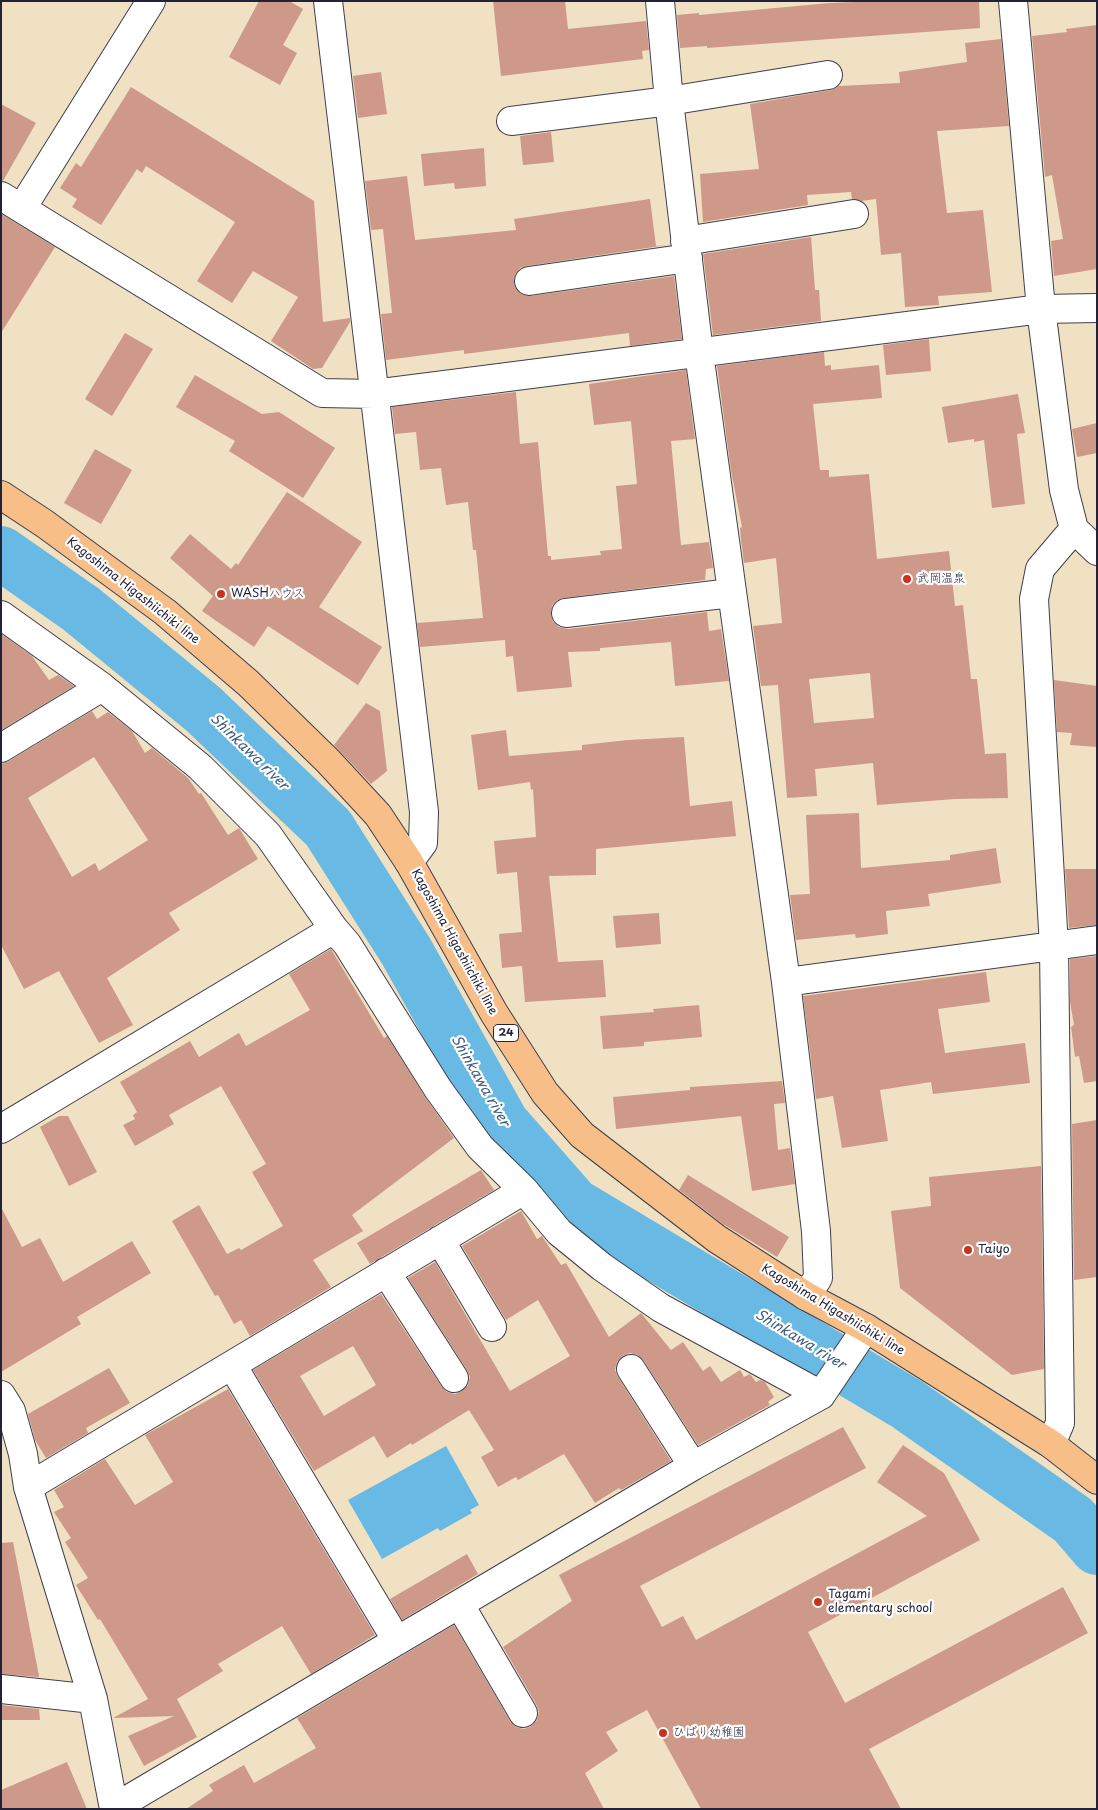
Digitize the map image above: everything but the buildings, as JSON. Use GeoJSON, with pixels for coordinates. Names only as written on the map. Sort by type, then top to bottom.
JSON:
{"type":"FeatureCollection","features":[{"type":"Feature","properties":{"kind":"main road","name":"Kagoshima Higashiichiki line"},"geometry":{"type":"LineString","coordinates":[[1,495],[45,524],[165,612],[248,683],[328,761],[378,815],[409,862],[494,1013],[544,1093],[582,1135],[718,1239],[806,1296],[866,1328],[1051,1444],[1097,1480]]}},
{"type":"Feature","properties":{"kind":"street"},"geometry":{"type":"LineString","coordinates":[[151,1],[11,202],[322,392],[374,394],[1041,309],[1097,308]]}},
{"type":"Feature","properties":{"kind":"street"},"geometry":{"type":"LineString","coordinates":[[328,1],[424,812],[423,843],[409,862]]}},
{"type":"Feature","properties":{"kind":"street"},"geometry":{"type":"LineString","coordinates":[[660,1],[669,101],[699,353],[786,982],[816,1232],[818,1278],[806,1296]]}},
{"type":"Feature","properties":{"kind":"street"},"geometry":{"type":"LineString","coordinates":[[1013,1],[1041,309],[1064,490],[1074,529],[1097,551]]}},
{"type":"Feature","properties":{"kind":"street"},"geometry":{"type":"LineString","coordinates":[[511,121],[669,101],[828,75]]}},
{"type":"Feature","properties":{"kind":"street"},"geometry":{"type":"LineString","coordinates":[[528,281],[687,250],[854,214]]}},
{"type":"Feature","properties":{"kind":"street"},"geometry":{"type":"LineString","coordinates":[[1051,1444],[1060,1423],[1054,947],[1034,599],[1040,570],[1074,529]]}},
{"type":"Feature","properties":{"kind":"street"},"geometry":{"type":"LineString","coordinates":[[566,613],[731,592]]}},
{"type":"Feature","properties":{"kind":"street"},"geometry":{"type":"LineString","coordinates":[[1,615],[102,687],[200,767],[268,835],[334,929],[347,944],[438,1089],[480,1147],[524,1190],[559,1232],[602,1267],[654,1303],[821,1395]]}},
{"type":"Feature","properties":{"kind":"street"},"geometry":{"type":"LineString","coordinates":[[1,748],[102,687]]}},
{"type":"Feature","properties":{"kind":"street"},"geometry":{"type":"LineString","coordinates":[[1,1129],[334,929]]}},
{"type":"Feature","properties":{"kind":"street"},"geometry":{"type":"LineString","coordinates":[[786,982],[1097,940]]}},
{"type":"Feature","properties":{"kind":"street"},"geometry":{"type":"LineString","coordinates":[[28,1487],[524,1190]]}},
{"type":"Feature","properties":{"kind":"street"},"geometry":{"type":"LineString","coordinates":[[440,1240],[492,1327]]}},
{"type":"Feature","properties":{"kind":"street"},"geometry":{"type":"LineString","coordinates":[[386,1272],[454,1378]]}},
{"type":"Feature","properties":{"kind":"street"},"geometry":{"type":"LineString","coordinates":[[1,1395],[11,1411],[23,1454],[28,1487],[93,1699],[114,1808],[693,1466],[821,1395],[866,1328]]}},
{"type":"Feature","properties":{"kind":"street"},"geometry":{"type":"LineString","coordinates":[[232,1365],[397,1641]]}},
{"type":"Feature","properties":{"kind":"street"},"geometry":{"type":"LineString","coordinates":[[631,1369],[693,1466]]}},
{"type":"Feature","properties":{"kind":"street"},"geometry":{"type":"LineString","coordinates":[[460,1605],[523,1713]]}},
{"type":"Feature","properties":{"kind":"street"},"geometry":{"type":"LineString","coordinates":[[1,1689],[93,1699]]}},
{"type":"Feature","properties":{"kind":"water"},"geometry":{"type":"Polygon","coordinates":[[[446,1446],[479,1505],[470,1510],[472,1513],[440,1531],[438,1528],[382,1559],[348,1500],[446,1446]]]}},
{"type":"Feature","properties":{"kind":"waterway","name":"Shinkawa river"},"geometry":{"type":"LineString","coordinates":[[1,553],[81,609],[203,709],[328,828],[406,951],[502,1123],[574,1205],[907,1404],[1073,1520],[1097,1548]]}},
{"type":"Feature","properties":{"kind":"place","name":"武岡温泉"},"geometry":{"type":"Point","coordinates":[907,579]}},
{"type":"Feature","properties":{"kind":"place","name":"WASHハウス"},"geometry":{"type":"Point","coordinates":[221,594]}},
{"type":"Feature","properties":{"kind":"place","name":"Taiyo"},"geometry":{"type":"Point","coordinates":[968,1250]}},
{"type":"Feature","properties":{"kind":"place","name":"Tagami elementary school"},"geometry":{"type":"Point","coordinates":[818,1602]}},
{"type":"Feature","properties":{"kind":"place","name":"ひばり幼稚園"},"geometry":{"type":"Point","coordinates":[663,1733]}}]}
